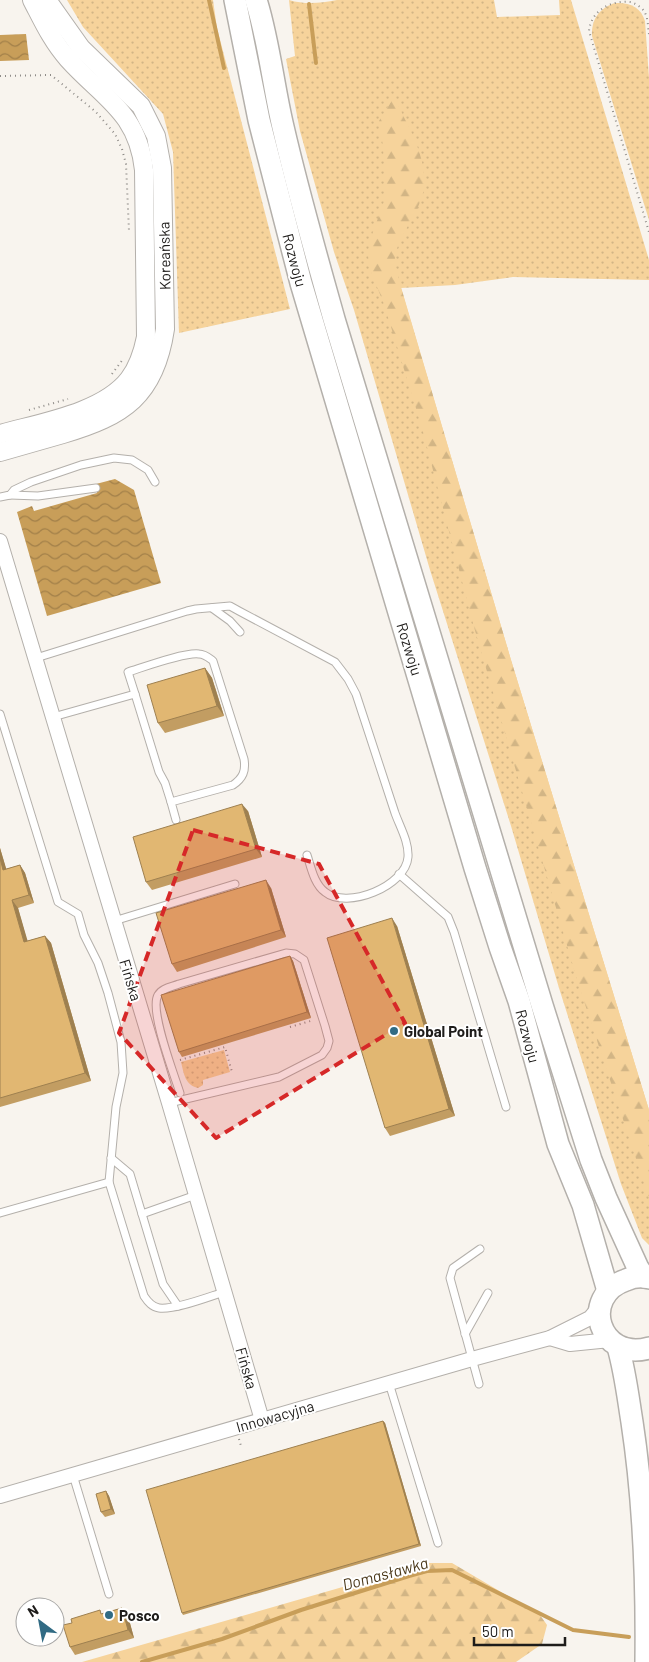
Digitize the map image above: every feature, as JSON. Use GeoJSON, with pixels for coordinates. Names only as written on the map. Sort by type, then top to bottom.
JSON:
{"type":"FeatureCollection","features":[{"type":"Feature","properties":{"kind":"main road","name":"Rozwoju"},"geometry":{"type":"LineString","coordinates":[[235,0],[259,120],[301,283],[478,877],[519,1001],[558,1144],[583,1205],[604,1298],[600,1312],[601,1324],[614,1343]]}},
{"type":"Feature","properties":{"kind":"main road","name":"Rozwoju"},"geometry":{"type":"LineString","coordinates":[[256,0],[283,128],[328,300],[542,1006],[597,1175],[638,1268],[647,1277]]}},
{"type":"Feature","properties":{"kind":"main road"},"geometry":{"type":"LineString","coordinates":[[604,1298],[621,1282],[628,1279],[647,1277]]}},
{"type":"Feature","properties":{"kind":"main road"},"geometry":{"type":"LineString","coordinates":[[614,1343],[638,1350],[649,1348]]}},
{"type":"Feature","properties":{"kind":"main road"},"geometry":{"type":"LineString","coordinates":[[614,1343],[622,1361],[628,1393],[640,1486],[645,1582],[646,1662]]}},
{"type":"Feature","properties":{"kind":"street","name":"Koreańska"},"geometry":{"type":"LineString","coordinates":[[0,434],[79,412],[100,403],[128,381],[140,360],[146,337],[144,170],[138,139],[122,112],[89,82],[60,50],[46,29],[32,0]]}},
{"type":"Feature","properties":{"kind":"street","name":"Koreańska"},"geometry":{"type":"LineString","coordinates":[[0,452],[84,428],[105,420],[123,409],[138,396],[152,375],[162,350],[165,330],[162,168],[156,136],[148,118],[137,102],[74,39],[52,4]]}},
{"type":"Feature","properties":{"kind":"street","name":"Fińska"},"geometry":{"type":"LineString","coordinates":[[0,541],[262,1420]]}},
{"type":"Feature","properties":{"kind":"street","name":"Innowacyjna"},"geometry":{"type":"LineString","coordinates":[[0,1496],[550,1338],[590,1318],[604,1298]]}},
{"type":"Feature","properties":{"kind":"street","name":"Innowacyjna"},"geometry":{"type":"LineString","coordinates":[[550,1338],[570,1344],[614,1343]]}},
{"type":"Feature","properties":{"kind":"lane"},"geometry":{"type":"LineString","coordinates":[[10,495],[14,490],[31,482],[81,465],[114,458],[132,460],[148,470],[155,482]]}},
{"type":"Feature","properties":{"kind":"lane"},"geometry":{"type":"LineString","coordinates":[[0,496],[38,496],[96,488]]}},
{"type":"Feature","properties":{"kind":"lane"},"geometry":{"type":"LineString","coordinates":[[36,658],[187,612],[230,606],[335,662],[348,679],[356,694],[406,843],[408,858],[400,874],[376,892],[360,897],[337,898],[324,892],[315,878],[306,855]]}},
{"type":"Feature","properties":{"kind":"lane"},"geometry":{"type":"LineString","coordinates":[[212,608],[230,621],[240,632]]}},
{"type":"Feature","properties":{"kind":"lane"},"geometry":{"type":"LineString","coordinates":[[171,802],[233,785],[239,781],[246,768],[213,661],[203,654],[191,654],[128,672],[176,820]]}},
{"type":"Feature","properties":{"kind":"lane"},"geometry":{"type":"LineString","coordinates":[[53,717],[135,694]]}},
{"type":"Feature","properties":{"kind":"lane"},"geometry":{"type":"LineString","coordinates":[[0,714],[58,902],[78,914],[84,935],[98,963],[121,1042],[123,1073],[116,1107],[109,1182],[144,1296],[150,1304],[159,1308],[178,1306],[224,1292]]}},
{"type":"Feature","properties":{"kind":"lane"},"geometry":{"type":"LineString","coordinates":[[400,874],[448,917],[506,1107]]}},
{"type":"Feature","properties":{"kind":"lane"},"geometry":{"type":"LineString","coordinates":[[114,921],[235,884]]}},
{"type":"Feature","properties":{"kind":"lane"},"geometry":{"type":"LineString","coordinates":[[169,1103],[279,1076],[322,1055],[327,1048],[328,1041],[304,960],[295,954],[286,952],[166,988],[159,993],[155,1001],[156,1016],[180,1093]]}},
{"type":"Feature","properties":{"kind":"lane"},"geometry":{"type":"LineString","coordinates":[[111,1158],[130,1174],[163,1284],[178,1306]]}},
{"type":"Feature","properties":{"kind":"lane"},"geometry":{"type":"LineString","coordinates":[[0,1213],[109,1182]]}},
{"type":"Feature","properties":{"kind":"lane"},"geometry":{"type":"LineString","coordinates":[[142,1214],[196,1195]]}},
{"type":"Feature","properties":{"kind":"lane"},"geometry":{"type":"LineString","coordinates":[[479,1384],[450,1278],[453,1268],[480,1249]]}},
{"type":"Feature","properties":{"kind":"lane"},"geometry":{"type":"LineString","coordinates":[[465,1334],[488,1293]]}},
{"type":"Feature","properties":{"kind":"lane"},"geometry":{"type":"LineString","coordinates":[[389,1383],[438,1543]]}},
{"type":"Feature","properties":{"kind":"lane"},"geometry":{"type":"LineString","coordinates":[[73,1475],[110,1594]]}},
{"type":"Feature","properties":{"kind":"path"},"geometry":{"type":"LineString","coordinates":[[649,34],[648,22],[644,12],[632,3],[618,0],[600,8],[592,19],[589,31],[649,232]]}},
{"type":"Feature","properties":{"kind":"path"},"geometry":{"type":"LineString","coordinates":[[0,76],[51,75],[96,112],[115,134],[126,164],[129,234]]}},
{"type":"Feature","properties":{"kind":"path"},"geometry":{"type":"LineString","coordinates":[[111,375],[124,358]]}},
{"type":"Feature","properties":{"kind":"path"},"geometry":{"type":"LineString","coordinates":[[28,410],[74,397]]}},
{"type":"Feature","properties":{"kind":"path"},"geometry":{"type":"LineString","coordinates":[[290,1027],[322,1017]]}},
{"type":"Feature","properties":{"kind":"path"},"geometry":{"type":"LineString","coordinates":[[177,1061],[225,1047],[232,1072]]}},
{"type":"Feature","properties":{"kind":"highlighted area"},"geometry":{"type":"Polygon","coordinates":[[[193,830],[319,864],[405,1023],[216,1138],[119,1033],[193,830]]]}},
{"type":"Feature","properties":{"kind":"green space"},"geometry":{"type":"Polygon","coordinates":[[[67,0],[213,0],[217,28],[290,309],[179,333],[173,152],[163,114],[83,27],[67,0]]]}},
{"type":"Feature","properties":{"kind":"green space"},"geometry":{"type":"Polygon","coordinates":[[[289,0],[313,3],[337,0],[494,0],[497,17],[560,15],[559,0],[571,0],[649,260],[649,280],[513,277],[455,285],[401,288],[511,660],[649,1110],[649,1245],[642,1238],[621,1184],[430,570],[354,310],[334,252],[300,131],[286,59],[295,56],[289,0]]]}},
{"type":"Feature","properties":{"kind":"green space"},"geometry":{"type":"Polygon","coordinates":[[[625,3],[634,6],[641,12],[645,21],[649,78],[649,220],[592,36],[593,25],[597,15],[609,5],[625,3]]]}},
{"type":"Feature","properties":{"kind":"green space"},"geometry":{"type":"Polygon","coordinates":[[[394,97],[415,140],[424,175],[422,196],[396,253],[397,271],[511,660],[649,1110],[649,1198],[578,983],[474,627],[422,428],[384,304],[368,265],[369,243],[386,196],[383,146],[379,121],[394,97]]]}},
{"type":"Feature","properties":{"kind":"green space"},"geometry":{"type":"Polygon","coordinates":[[[224,1050],[230,1072],[203,1080],[203,1085],[198,1088],[188,1082],[181,1062],[224,1050]]]}},
{"type":"Feature","properties":{"kind":"green space"},"geometry":{"type":"Polygon","coordinates":[[[426,1563],[452,1563],[540,1615],[547,1625],[542,1644],[516,1662],[82,1662],[426,1563]]]}},
{"type":"Feature","properties":{"kind":"water"},"geometry":{"type":"Polygon","coordinates":[[[26,34],[29,60],[0,61],[0,35],[26,34]]]}},
{"type":"Feature","properties":{"kind":"water"},"geometry":{"type":"Polygon","coordinates":[[[115,479],[134,490],[161,583],[47,616],[17,512],[32,506],[34,511],[97,493],[96,484],[115,479]]]}},
{"type":"Feature","properties":{"kind":"building"},"geometry":{"type":"Polygon","coordinates":[[[205,668],[217,706],[158,723],[147,685],[205,668]]]}},
{"type":"Feature","properties":{"kind":"building"},"geometry":{"type":"Polygon","coordinates":[[[242,804],[256,849],[146,882],[133,837],[242,804]]]}},
{"type":"Feature","properties":{"kind":"building"},"geometry":{"type":"Polygon","coordinates":[[[0,858],[3,870],[20,865],[29,895],[12,900],[24,942],[45,936],[85,1073],[0,1098],[0,858]]]}},
{"type":"Feature","properties":{"kind":"building"},"geometry":{"type":"Polygon","coordinates":[[[266,880],[281,930],[172,964],[156,913],[266,880]]]}},
{"type":"Feature","properties":{"kind":"building","name":"Global Point"},"geometry":{"type":"Polygon","coordinates":[[[392,918],[449,1109],[385,1128],[327,938],[392,918]]]}},
{"type":"Feature","properties":{"kind":"building"},"geometry":{"type":"Polygon","coordinates":[[[290,956],[307,1012],[179,1052],[161,995],[290,956]]]}},
{"type":"Feature","properties":{"kind":"building"},"geometry":{"type":"Polygon","coordinates":[[[383,1421],[419,1544],[182,1613],[146,1490],[383,1421]]]}},
{"type":"Feature","properties":{"kind":"building"},"geometry":{"type":"Polygon","coordinates":[[[106,1491],[111,1509],[101,1512],[96,1494],[106,1491]]]}},
{"type":"Feature","properties":{"kind":"building"},"geometry":{"type":"Polygon","coordinates":[[[122,1608],[128,1630],[70,1647],[65,1625],[72,1623],[71,1619],[100,1610],[101,1614],[122,1608]]]}},
{"type":"Feature","properties":{"kind":"waterway"},"geometry":{"type":"LineString","coordinates":[[209,0],[224,68]]}},
{"type":"Feature","properties":{"kind":"waterway"},"geometry":{"type":"LineString","coordinates":[[309,4],[316,63]]}},
{"type":"Feature","properties":{"kind":"waterway","name":"Domasławka"},"geometry":{"type":"LineString","coordinates":[[142,1662],[222,1639],[301,1610],[427,1571],[452,1570],[573,1630],[629,1637]]}},
{"type":"Feature","properties":{"kind":"place","name":"Global Point"},"geometry":{"type":"Point","coordinates":[394,1031]}},
{"type":"Feature","properties":{"kind":"place","name":"Posco"},"geometry":{"type":"Point","coordinates":[109,1615]}}]}
